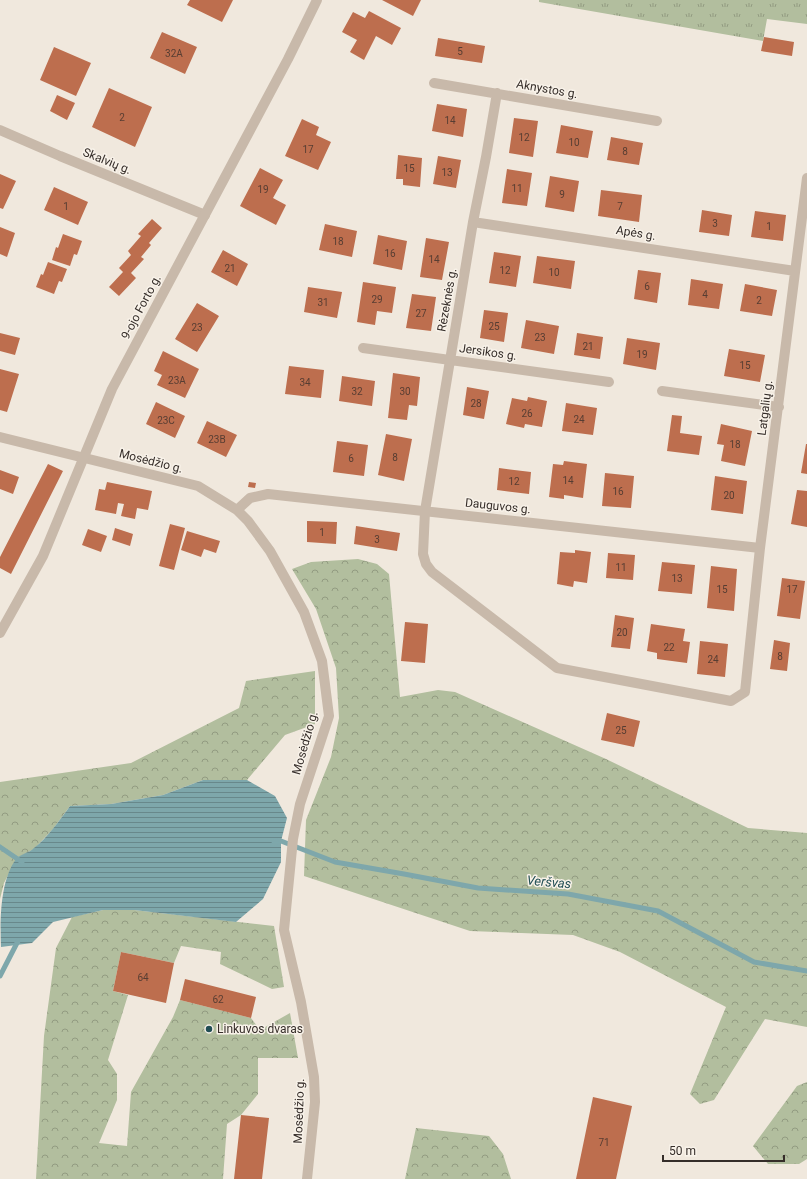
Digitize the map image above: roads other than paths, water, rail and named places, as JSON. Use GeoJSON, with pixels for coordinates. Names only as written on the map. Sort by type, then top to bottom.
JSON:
{"type":"FeatureCollection","features":[{"type":"Feature","properties":{"kind":"street","name":"9-ojo Forto g."},"geometry":{"type":"LineString","coordinates":[[0,633],[43,556],[112,389],[317,0]]}},
{"type":"Feature","properties":{"kind":"street","name":"Aknystos g."},"geometry":{"type":"LineString","coordinates":[[434,83],[656,121]]}},
{"type":"Feature","properties":{"kind":"street","name":"Rėzeknės g."},"geometry":{"type":"LineString","coordinates":[[425,511],[497,93]]}},
{"type":"Feature","properties":{"kind":"street","name":"Skalvių g."},"geometry":{"type":"LineString","coordinates":[[0,130],[205,215]]}},
{"type":"Feature","properties":{"kind":"street","name":"Latgalių g."},"geometry":{"type":"LineString","coordinates":[[425,511],[423,554],[426,564],[432,572],[557,668],[731,701],[744,692],[760,548],[807,178]]}},
{"type":"Feature","properties":{"kind":"street","name":"Apės g."},"geometry":{"type":"LineString","coordinates":[[474,222],[795,271]]}},
{"type":"Feature","properties":{"kind":"street","name":"Jersikos g."},"geometry":{"type":"LineString","coordinates":[[363,348],[609,382]]}},
{"type":"Feature","properties":{"kind":"street"},"geometry":{"type":"LineString","coordinates":[[662,391],[779,407]]}},
{"type":"Feature","properties":{"kind":"street","name":"Mosėdžio g."},"geometry":{"type":"LineString","coordinates":[[0,437],[198,486],[237,510],[248,521],[270,551],[304,612],[322,661],[329,716],[300,804],[293,839],[284,930],[301,1002],[314,1077],[315,1102],[307,1179]]}},
{"type":"Feature","properties":{"kind":"street","name":"Dauguvos g."},"geometry":{"type":"LineString","coordinates":[[237,510],[250,498],[268,494],[760,548]]}},
{"type":"Feature","properties":{"kind":"water"},"geometry":{"type":"Polygon","coordinates":[[[203,780],[247,780],[275,796],[287,818],[281,841],[281,862],[263,899],[236,922],[134,910],[103,910],[53,922],[32,943],[1,947],[2,901],[7,878],[11,868],[18,857],[32,850],[44,839],[70,806],[111,804],[163,795],[203,780]]]}},
{"type":"Feature","properties":{"kind":"waterway","name":"Veršvas"},"geometry":{"type":"LineString","coordinates":[[274,842],[281,841],[335,862],[478,888],[568,894],[658,911],[754,962],[807,971]]}},
{"type":"Feature","properties":{"kind":"waterway"},"geometry":{"type":"LineString","coordinates":[[0,847],[22,862]]}},
{"type":"Feature","properties":{"kind":"waterway"},"geometry":{"type":"LineString","coordinates":[[0,976],[18,941]]}},
{"type":"Feature","properties":{"kind":"place","name":"Linkuvos dvaras"},"geometry":{"type":"Point","coordinates":[209,1029]}}]}
